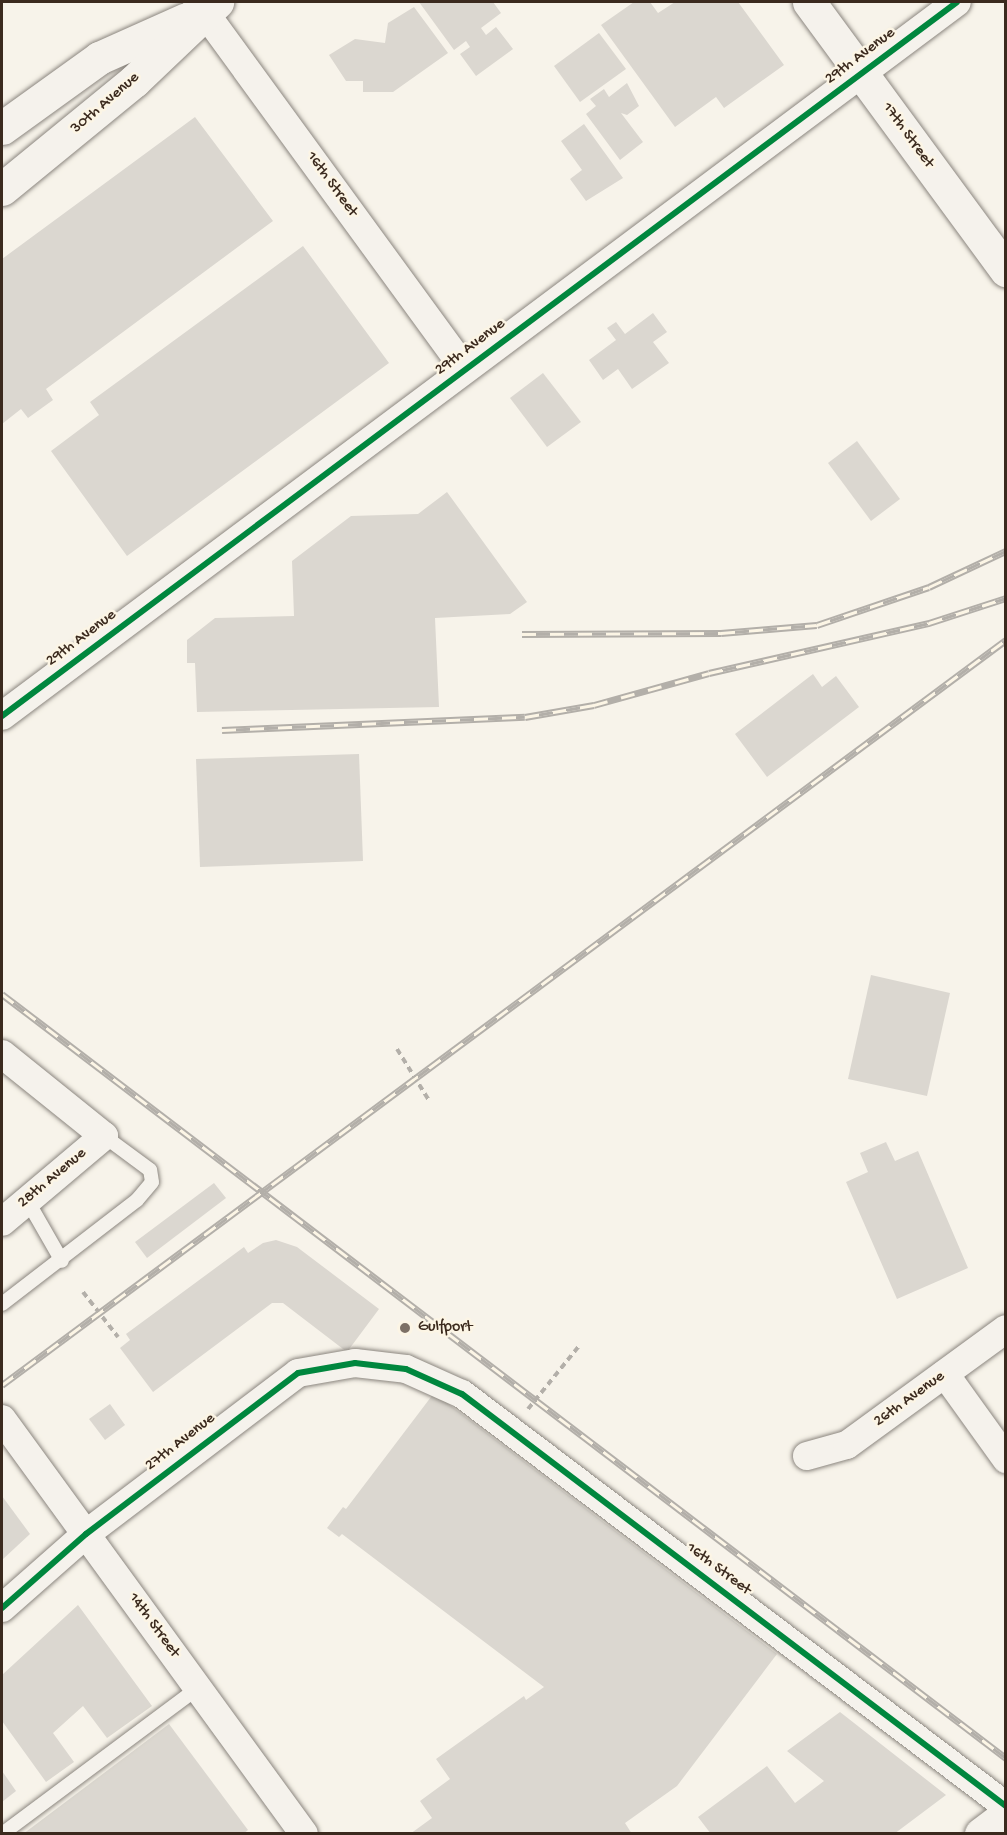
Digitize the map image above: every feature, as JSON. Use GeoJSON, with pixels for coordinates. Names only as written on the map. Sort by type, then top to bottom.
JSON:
{"type":"FeatureCollection","features":[{"type":"Feature","properties":{"kind":"main road","name":"17th Street"},"geometry":{"type":"LineString","coordinates":[[809,2],[1005,270]]}},
{"type":"Feature","properties":{"kind":"main road","name":"30th Avenue"},"geometry":{"type":"LineString","coordinates":[[2,128],[99,58],[206,5]]}},
{"type":"Feature","properties":{"kind":"main road","name":"30th Avenue"},"geometry":{"type":"LineString","coordinates":[[2,189],[134,81],[206,5]]}},
{"type":"Feature","properties":{"kind":"main road"},"geometry":{"type":"LineString","coordinates":[[981,1833],[1005,1815]]}},
{"type":"Feature","properties":{"kind":"street","name":"29th Avenue"},"geometry":{"type":"LineString","coordinates":[[2,716],[957,2]]}},
{"type":"Feature","properties":{"kind":"street","name":"16th Street"},"geometry":{"type":"LineString","coordinates":[[206,5],[465,369]]}},
{"type":"Feature","properties":{"kind":"street"},"geometry":{"type":"LineString","coordinates":[[2,1054],[104,1136]]}},
{"type":"Feature","properties":{"kind":"street","name":"28th Avenue"},"geometry":{"type":"LineString","coordinates":[[2,1222],[104,1136]]}},
{"type":"Feature","properties":{"kind":"street","name":"26th Avenue"},"geometry":{"type":"LineString","coordinates":[[807,1456],[847,1444],[1005,1329]]}},
{"type":"Feature","properties":{"kind":"street","name":"27th Avenue"},"geometry":{"type":"LineString","coordinates":[[2,1608],[86,1534],[298,1373],[355,1363],[406,1368]]}},
{"type":"Feature","properties":{"kind":"street","name":"16th Street"},"geometry":{"type":"LineString","coordinates":[[406,1368],[462,1394],[1005,1806]]}},
{"type":"Feature","properties":{"kind":"street"},"geometry":{"type":"LineString","coordinates":[[945,1374],[1005,1459]]}},
{"type":"Feature","properties":{"kind":"street","name":"14th Street"},"geometry":{"type":"LineString","coordinates":[[2,1419],[304,1833]]}},
{"type":"Feature","properties":{"kind":"lane"},"geometry":{"type":"LineString","coordinates":[[2,1304],[62,1261],[137,1200],[152,1182],[150,1170],[104,1136]]}},
{"type":"Feature","properties":{"kind":"lane"},"geometry":{"type":"LineString","coordinates":[[27,1200],[62,1261]]}},
{"type":"Feature","properties":{"kind":"lane"},"geometry":{"type":"LineString","coordinates":[[2,1833],[198,1688]]}},
{"type":"Feature","properties":{"kind":"path"},"geometry":{"type":"LineString","coordinates":[[397,1049],[430,1102]]}},
{"type":"Feature","properties":{"kind":"path"},"geometry":{"type":"LineString","coordinates":[[83,1292],[118,1336]]}},
{"type":"Feature","properties":{"kind":"path"},"geometry":{"type":"LineString","coordinates":[[512,1432],[579,1346]]}},
{"type":"Feature","properties":{"kind":"building"},"geometry":{"type":"Polygon","coordinates":[[[419,2],[493,2],[501,13],[481,28],[486,35],[496,27],[513,49],[476,76],[460,54],[470,47],[466,41],[454,50],[419,2]]]}},
{"type":"Feature","properties":{"kind":"building"},"geometry":{"type":"Polygon","coordinates":[[[634,2],[650,2],[658,13],[675,2],[738,2],[784,65],[724,108],[716,97],[675,127],[601,25],[634,2]]]}},
{"type":"Feature","properties":{"kind":"building"},"geometry":{"type":"Polygon","coordinates":[[[414,7],[448,53],[393,92],[363,92],[363,81],[346,81],[329,55],[355,39],[385,43],[388,23],[414,7]]]}},
{"type":"Feature","properties":{"kind":"building"},"geometry":{"type":"Polygon","coordinates":[[[599,33],[626,69],[580,102],[554,66],[599,33]]]}},
{"type":"Feature","properties":{"kind":"building"},"geometry":{"type":"Polygon","coordinates":[[[627,83],[639,106],[627,115],[621,113],[643,142],[620,160],[586,114],[596,106],[590,99],[604,89],[609,97],[627,83]]]}},
{"type":"Feature","properties":{"kind":"building"},"geometry":{"type":"Polygon","coordinates":[[[195,117],[273,221],[46,389],[53,400],[28,418],[21,409],[2,424],[2,259],[195,117]]]}},
{"type":"Feature","properties":{"kind":"building"},"geometry":{"type":"Polygon","coordinates":[[[584,124],[623,178],[586,201],[570,179],[582,170],[561,141],[584,124]]]}},
{"type":"Feature","properties":{"kind":"building"},"geometry":{"type":"Polygon","coordinates":[[[303,246],[389,363],[127,556],[51,451],[99,415],[90,402],[303,246]]]}},
{"type":"Feature","properties":{"kind":"building"},"geometry":{"type":"Polygon","coordinates":[[[653,313],[667,332],[653,342],[669,363],[632,389],[618,369],[603,380],[589,360],[616,340],[607,328],[616,322],[625,334],[653,313]]]}},
{"type":"Feature","properties":{"kind":"building"},"geometry":{"type":"Polygon","coordinates":[[[543,373],[581,422],[547,447],[510,398],[543,373]]]}},
{"type":"Feature","properties":{"kind":"building"},"geometry":{"type":"Polygon","coordinates":[[[857,441],[900,499],[871,521],[828,463],[857,441]]]}},
{"type":"Feature","properties":{"kind":"building"},"geometry":{"type":"Polygon","coordinates":[[[447,492],[527,602],[510,614],[435,618],[439,707],[197,712],[195,663],[187,663],[187,640],[215,618],[294,616],[292,561],[351,516],[418,514],[447,492]]]}},
{"type":"Feature","properties":{"kind":"building"},"geometry":{"type":"Polygon","coordinates":[[[813,674],[822,687],[836,676],[859,707],[767,777],[735,734],[813,674]]]}},
{"type":"Feature","properties":{"kind":"building"},"geometry":{"type":"Polygon","coordinates":[[[359,754],[363,861],[200,867],[196,759],[359,754]]]}},
{"type":"Feature","properties":{"kind":"building"},"geometry":{"type":"Polygon","coordinates":[[[871,975],[950,993],[927,1096],[848,1079],[871,975]]]}},
{"type":"Feature","properties":{"kind":"building"},"geometry":{"type":"Polygon","coordinates":[[[886,1142],[895,1161],[918,1151],[968,1268],[897,1299],[846,1182],[868,1172],[860,1153],[886,1142]]]}},
{"type":"Feature","properties":{"kind":"building"},"geometry":{"type":"Polygon","coordinates":[[[214,1183],[226,1198],[147,1258],[135,1242],[214,1183]]]}},
{"type":"Feature","properties":{"kind":"building"},"geometry":{"type":"Polygon","coordinates":[[[276,1240],[297,1247],[379,1309],[347,1352],[283,1303],[272,1303],[153,1392],[120,1348],[130,1340],[126,1334],[244,1247],[248,1253],[263,1243],[276,1240]]]}},
{"type":"Feature","properties":{"kind":"building"},"geometry":{"type":"Polygon","coordinates":[[[434,1393],[777,1654],[677,1786],[625,1823],[632,1834],[410,1834],[432,1818],[420,1801],[450,1779],[436,1759],[524,1696],[526,1700],[544,1687],[342,1534],[339,1537],[327,1528],[343,1507],[346,1509],[434,1393]]]}},
{"type":"Feature","properties":{"kind":"building"},"geometry":{"type":"Polygon","coordinates":[[[110,1404],[125,1425],[105,1440],[89,1419],[110,1404]]]}},
{"type":"Feature","properties":{"kind":"building"},"geometry":{"type":"Polygon","coordinates":[[[2,1496],[30,1534],[2,1560],[2,1496]]]}},
{"type":"Feature","properties":{"kind":"building"},"geometry":{"type":"Polygon","coordinates":[[[78,1605],[152,1706],[107,1738],[83,1706],[53,1733],[74,1762],[46,1782],[2,1721],[2,1675],[78,1605]]]}},
{"type":"Feature","properties":{"kind":"building"},"geometry":{"type":"Polygon","coordinates":[[[840,1712],[946,1795],[894,1834],[711,1834],[698,1817],[767,1766],[795,1803],[824,1781],[787,1751],[840,1712]]]}},
{"type":"Feature","properties":{"kind":"building"},"geometry":{"type":"Polygon","coordinates":[[[169,1724],[248,1830],[243,1834],[23,1834],[169,1724]]]}},
{"type":"Feature","properties":{"kind":"building"},"geometry":{"type":"Polygon","coordinates":[[[2,1771],[16,1791],[2,1802],[2,1771]]]}},
{"type":"Feature","properties":{"kind":"railway"},"geometry":{"type":"LineString","coordinates":[[522,634],[721,633],[817,625],[929,587],[1006,551]]}},
{"type":"Feature","properties":{"kind":"railway"},"geometry":{"type":"LineString","coordinates":[[222,730],[525,717],[594,705],[709,673],[929,623],[1006,598]]}},
{"type":"Feature","properties":{"kind":"railway"},"geometry":{"type":"LineString","coordinates":[[2,1385],[1006,640]]}},
{"type":"Feature","properties":{"kind":"railway"},"geometry":{"type":"LineString","coordinates":[[2,994],[1006,1758]]}},
{"type":"Feature","properties":{"kind":"cycle path"},"geometry":{"type":"LineString","coordinates":[[2,716],[957,2]]}},
{"type":"Feature","properties":{"kind":"cycle path"},"geometry":{"type":"LineString","coordinates":[[2,1608],[86,1534],[298,1373],[355,1363],[406,1369],[462,1394],[1006,1806]]}},
{"type":"Feature","properties":{"kind":"place","name":"Gulfport"},"geometry":{"type":"Point","coordinates":[405,1328]}}]}
